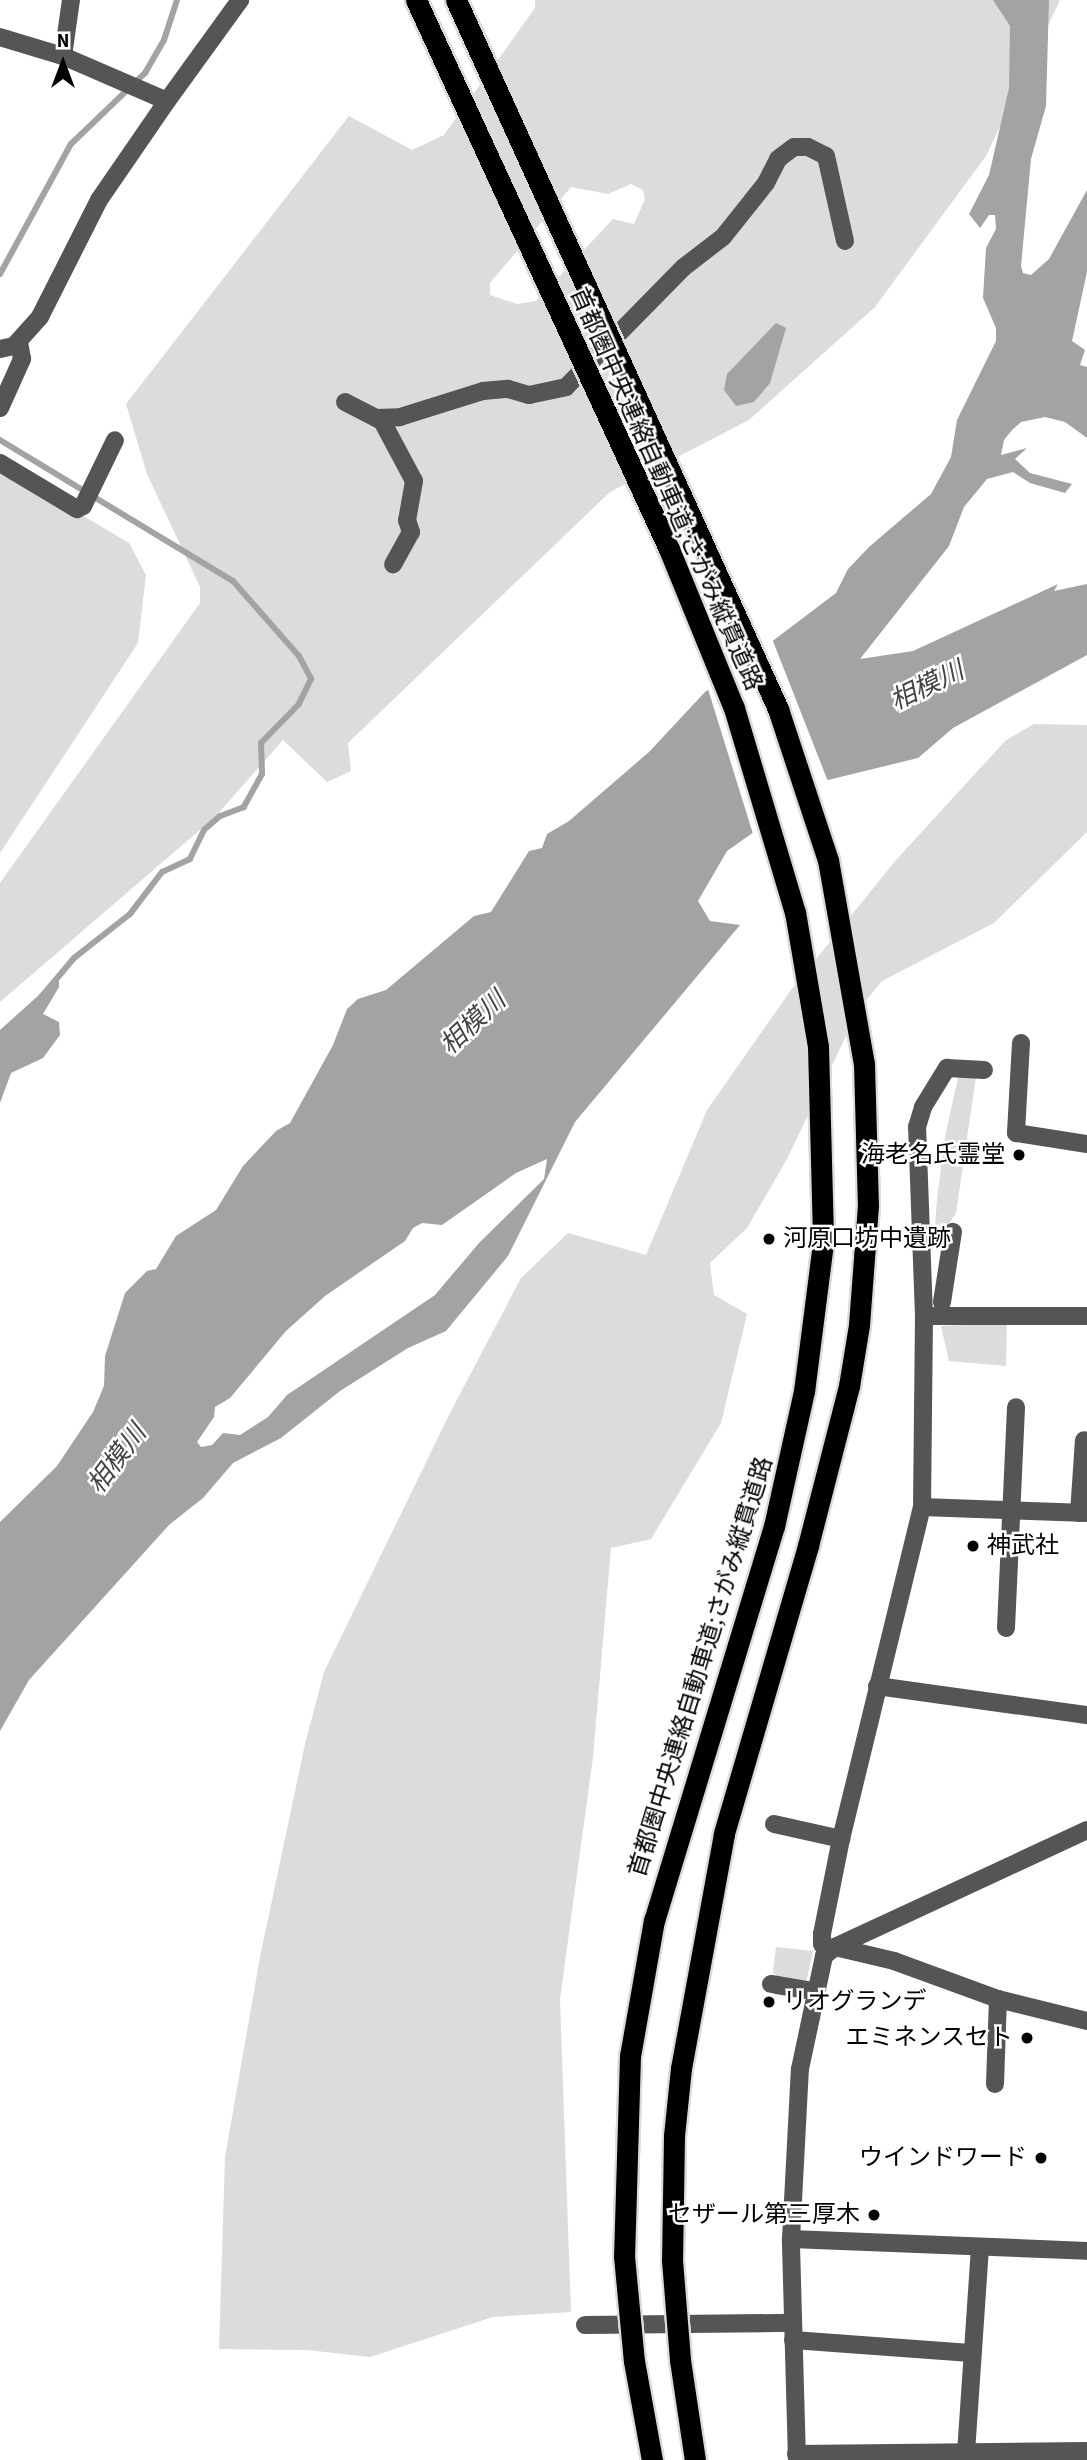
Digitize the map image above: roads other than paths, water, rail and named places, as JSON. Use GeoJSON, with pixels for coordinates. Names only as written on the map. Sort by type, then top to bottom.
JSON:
{"type":"FeatureCollection","features":[{"type":"Feature","properties":{"kind":"highway","name":"首都圏中央連絡自動車道;さがみ縦貫道路"},"geometry":{"type":"LineString","coordinates":[[416,0],[669,549],[734,708],[795,912],[818,1046],[823,1243],[804,1391],[774,1526],[654,1920],[630,2056],[624,2256],[634,2361],[652,2460]]}},
{"type":"Feature","properties":{"kind":"highway","name":"首都圏中央連絡自動車道;さがみ縦貫道路"},"geometry":{"type":"LineString","coordinates":[[456,0],[778,709],[828,860],[864,1064],[868,1205],[859,1325],[849,1386],[812,1534],[724,1834],[681,2068],[674,2136],[672,2260],[680,2360],[695,2460]]}},
{"type":"Feature","properties":{"kind":"street"},"geometry":{"type":"LineString","coordinates":[[62,56],[71,0]]}},
{"type":"Feature","properties":{"kind":"street"},"geometry":{"type":"LineString","coordinates":[[0,349],[19,342],[40,317],[99,200],[240,0]]}},
{"type":"Feature","properties":{"kind":"street"},"geometry":{"type":"LineString","coordinates":[[0,37],[62,56],[167,101]]}},
{"type":"Feature","properties":{"kind":"street"},"geometry":{"type":"LineString","coordinates":[[376,418],[400,417],[483,391],[508,389],[529,395],[566,387],[684,267],[723,237],[766,183],[778,159],[794,147],[808,147],[826,156],[845,241]]}},
{"type":"Feature","properties":{"kind":"street"},"geometry":{"type":"LineString","coordinates":[[0,408],[22,359],[19,342]]}},
{"type":"Feature","properties":{"kind":"street"},"geometry":{"type":"LineString","coordinates":[[345,402],[376,418],[403,454],[414,481],[407,520],[411,532],[393,564]]}},
{"type":"Feature","properties":{"kind":"street"},"geometry":{"type":"LineString","coordinates":[[0,463],[77,509],[83,506],[115,440]]}},
{"type":"Feature","properties":{"kind":"street"},"geometry":{"type":"LineString","coordinates":[[1021,1043],[1016,1133],[1087,1143]]}},
{"type":"Feature","properties":{"kind":"street"},"geometry":{"type":"LineString","coordinates":[[984,1070],[947,1068],[923,1107],[916,1150],[925,1316],[922,1507],[841,1839],[822,1944],[832,1949],[894,1961],[998,1999],[1087,2021]]}},
{"type":"Feature","properties":{"kind":"street"},"geometry":{"type":"LineString","coordinates":[[942,1302],[953,1232]]}},
{"type":"Feature","properties":{"kind":"street"},"geometry":{"type":"LineString","coordinates":[[922,1270],[946,1275]]}},
{"type":"Feature","properties":{"kind":"street"},"geometry":{"type":"LineString","coordinates":[[925,1316],[1087,1316]]}},
{"type":"Feature","properties":{"kind":"street"},"geometry":{"type":"LineString","coordinates":[[1006,1628],[1016,1407]]}},
{"type":"Feature","properties":{"kind":"street"},"geometry":{"type":"LineString","coordinates":[[922,1507],[1083,1513],[1084,1440]]}},
{"type":"Feature","properties":{"kind":"street"},"geometry":{"type":"LineString","coordinates":[[877,1686],[1087,1716]]}},
{"type":"Feature","properties":{"kind":"street"},"geometry":{"type":"LineString","coordinates":[[774,1824],[841,1839]]}},
{"type":"Feature","properties":{"kind":"street"},"geometry":{"type":"LineString","coordinates":[[1087,1830],[832,1949],[813,1991],[800,2069],[792,2239],[797,2457],[1087,2451]]}},
{"type":"Feature","properties":{"kind":"street"},"geometry":{"type":"LineString","coordinates":[[771,1984],[813,1991]]}},
{"type":"Feature","properties":{"kind":"street"},"geometry":{"type":"LineString","coordinates":[[995,2084],[998,1999]]}},
{"type":"Feature","properties":{"kind":"street"},"geometry":{"type":"LineString","coordinates":[[792,2239],[1087,2251]]}},
{"type":"Feature","properties":{"kind":"street"},"geometry":{"type":"LineString","coordinates":[[966,2453],[980,2246]]}},
{"type":"Feature","properties":{"kind":"street"},"geometry":{"type":"LineString","coordinates":[[585,2325],[793,2332],[971,2353]]}},
{"type":"Feature","properties":{"kind":"water","name":"相模川"},"geometry":{"type":"Polygon","coordinates":[[[993,0],[1049,0],[1046,106],[1031,159],[1021,266],[1023,273],[1031,275],[1049,259],[1087,190],[1087,272],[1072,341],[1085,350],[1080,365],[1087,367],[1087,438],[1065,422],[1045,417],[1021,422],[1013,429],[1004,440],[1001,455],[1027,448],[1015,459],[1030,473],[1072,484],[1065,493],[1030,483],[1013,472],[987,479],[964,507],[949,546],[860,659],[913,651],[1058,584],[1054,591],[1087,584],[1087,655],[953,728],[918,758],[828,780],[727,851],[698,901],[710,921],[740,925],[575,1122],[508,1256],[446,1331],[408,1348],[340,1391],[281,1438],[233,1463],[203,1498],[169,1525],[29,1680],[0,1731],[0,1522],[57,1466],[93,1412],[104,1386],[105,1356],[125,1293],[147,1271],[156,1269],[176,1236],[216,1210],[243,1166],[276,1131],[290,1123],[333,1045],[347,1009],[358,999],[386,990],[474,916],[491,912],[529,851],[542,848],[547,834],[569,821],[649,752],[705,692],[836,593],[848,569],[869,547],[931,494],[951,457],[957,420],[996,341],[996,328],[983,298],[986,248],[996,229],[995,215],[989,215],[980,228],[969,214],[989,175],[1009,88],[1010,26],[993,0]],[[547,1159],[516,1173],[442,1225],[422,1223],[413,1228],[405,1241],[325,1296],[286,1331],[230,1398],[215,1407],[214,1417],[197,1442],[201,1447],[212,1445],[223,1433],[240,1435],[268,1417],[287,1395],[435,1295],[479,1243],[544,1179],[547,1159]]]}},
{"type":"Feature","properties":{"kind":"water"},"geometry":{"type":"Polygon","coordinates":[[[776,323],[786,328],[770,383],[754,402],[736,406],[724,390],[727,374],[776,323]]]}},
{"type":"Feature","properties":{"kind":"water"},"geometry":{"type":"Polygon","coordinates":[[[59,977],[59,987],[43,1014],[59,1022],[60,1035],[43,1058],[11,1073],[0,1103],[0,1030],[59,977]]]}},
{"type":"Feature","properties":{"kind":"waterway"},"geometry":{"type":"LineString","coordinates":[[0,274],[71,144],[145,73],[164,40],[177,0]]}},
{"type":"Feature","properties":{"kind":"waterway"},"geometry":{"type":"LineString","coordinates":[[0,440],[233,581],[299,656],[311,679],[299,704],[261,743],[262,774],[244,807],[220,816],[204,830],[190,859],[162,872],[130,914],[74,958],[42,996]]}},
{"type":"Feature","properties":{"kind":"place","name":"海老名氏霊堂"},"geometry":{"type":"Point","coordinates":[1019,1155]}},
{"type":"Feature","properties":{"kind":"place","name":"河原口坊中遺跡"},"geometry":{"type":"Point","coordinates":[769,1239]}},
{"type":"Feature","properties":{"kind":"place","name":"神武社"},"geometry":{"type":"Point","coordinates":[973,1546]}},
{"type":"Feature","properties":{"kind":"place","name":"リオグランデ"},"geometry":{"type":"Point","coordinates":[769,2002]}},
{"type":"Feature","properties":{"kind":"place","name":"エミネンスセト"},"geometry":{"type":"Point","coordinates":[1027,2038]}},
{"type":"Feature","properties":{"kind":"place","name":"ウインドワード"},"geometry":{"type":"Point","coordinates":[1041,2158]}},
{"type":"Feature","properties":{"kind":"place","name":"セザール第三厚木"},"geometry":{"type":"Point","coordinates":[874,2215]}}]}
